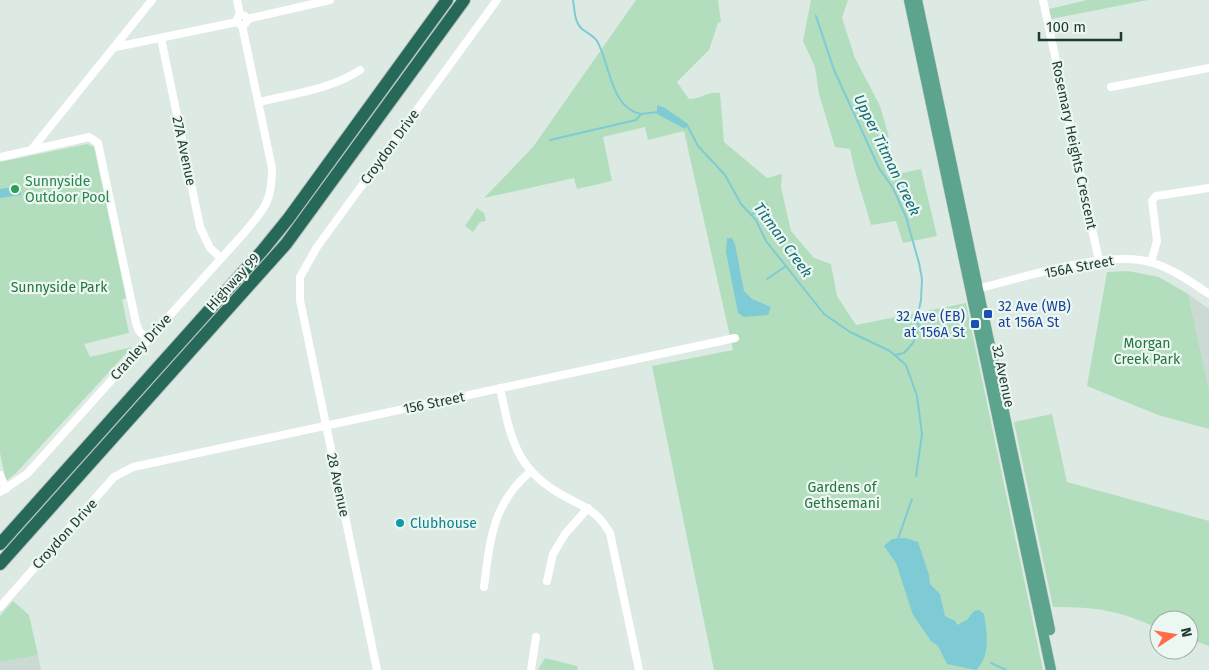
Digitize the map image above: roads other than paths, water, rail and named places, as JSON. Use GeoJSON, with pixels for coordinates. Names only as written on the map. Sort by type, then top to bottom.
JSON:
{"type":"FeatureCollection","features":[{"type":"Feature","properties":{"kind":"highway","name":"Highway 99"},"geometry":{"type":"LineString","coordinates":[[0,544],[262,251],[288,219],[446,0]]}},
{"type":"Feature","properties":{"kind":"highway","name":"Highway 99"},"geometry":{"type":"LineString","coordinates":[[0,564],[286,244],[464,0]]}},
{"type":"Feature","properties":{"kind":"main road","name":"32 Avenue"},"geometry":{"type":"LineString","coordinates":[[909,0],[928,91],[975,289],[1058,670]]}},
{"type":"Feature","properties":{"kind":"main road","name":"32 Avenue"},"geometry":{"type":"LineString","coordinates":[[917,0],[1051,670]]}},
{"type":"Feature","properties":{"kind":"main road"},"geometry":{"type":"LineString","coordinates":[[928,91],[933,93],[939,121],[944,128]]}},
{"type":"Feature","properties":{"kind":"street"},"geometry":{"type":"LineString","coordinates":[[32,149],[152,0]]}},
{"type":"Feature","properties":{"kind":"street"},"geometry":{"type":"LineString","coordinates":[[237,0],[259,102],[322,86],[352,75],[360,70]]}},
{"type":"Feature","properties":{"kind":"street"},"geometry":{"type":"LineString","coordinates":[[116,47],[330,0]]}},
{"type":"Feature","properties":{"kind":"street","name":"Croydon Drive"},"geometry":{"type":"LineString","coordinates":[[300,300],[300,276],[305,264],[497,0]]}},
{"type":"Feature","properties":{"kind":"street","name":"Rosemary Heights Crescent"},"geometry":{"type":"LineString","coordinates":[[1043,0],[1099,261]]}},
{"type":"Feature","properties":{"kind":"street","name":"27A Avenue"},"geometry":{"type":"LineString","coordinates":[[161,38],[200,227],[210,248],[221,258]]}},
{"type":"Feature","properties":{"kind":"street"},"geometry":{"type":"LineString","coordinates":[[1111,87],[1209,68]]}},
{"type":"Feature","properties":{"kind":"street","name":"Cranley Drive"},"geometry":{"type":"LineString","coordinates":[[3,491],[27,474],[264,209],[272,189],[272,168],[259,102]]}},
{"type":"Feature","properties":{"kind":"street"},"geometry":{"type":"LineString","coordinates":[[0,157],[89,137],[98,143],[136,323],[139,331],[148,340]]}},
{"type":"Feature","properties":{"kind":"street"},"geometry":{"type":"LineString","coordinates":[[1151,262],[1157,242],[1152,200],[1156,196],[1209,188]]}},
{"type":"Feature","properties":{"kind":"street","name":"156A Street"},"geometry":{"type":"LineString","coordinates":[[975,289],[1099,261],[1126,259],[1151,262],[1170,270],[1209,294]]}},
{"type":"Feature","properties":{"kind":"street","name":"28 Avenue"},"geometry":{"type":"LineString","coordinates":[[300,300],[377,670]]}},
{"type":"Feature","properties":{"kind":"street","name":"156 Street"},"geometry":{"type":"LineString","coordinates":[[133,466],[735,338]]}},
{"type":"Feature","properties":{"kind":"street"},"geometry":{"type":"LineString","coordinates":[[500,388],[512,440],[530,472],[558,493],[588,508],[603,521],[610,533],[639,670]]}},
{"type":"Feature","properties":{"kind":"street","name":"Croydon Drive"},"geometry":{"type":"LineString","coordinates":[[0,607],[114,478],[133,466]]}},
{"type":"Feature","properties":{"kind":"street"},"geometry":{"type":"LineString","coordinates":[[484,587],[494,523],[508,494],[530,472]]}},
{"type":"Feature","properties":{"kind":"street"},"geometry":{"type":"LineString","coordinates":[[0,475],[3,491]]}},
{"type":"Feature","properties":{"kind":"street"},"geometry":{"type":"LineString","coordinates":[[547,581],[553,554],[566,534],[588,508]]}},
{"type":"Feature","properties":{"kind":"street"},"geometry":{"type":"LineString","coordinates":[[531,670],[536,637]]}},
{"type":"Feature","properties":{"kind":"water"},"geometry":{"type":"Polygon","coordinates":[[[657,105],[665,108],[688,124],[685,129],[657,114],[657,105]]]}},
{"type":"Feature","properties":{"kind":"water"},"geometry":{"type":"Polygon","coordinates":[[[20,186],[21,195],[0,198],[0,189],[20,186]]]}},
{"type":"Feature","properties":{"kind":"water"},"geometry":{"type":"Polygon","coordinates":[[[727,238],[732,238],[735,244],[744,291],[752,299],[771,307],[768,315],[744,317],[738,313],[726,252],[727,238]]]}},
{"type":"Feature","properties":{"kind":"water"},"geometry":{"type":"Polygon","coordinates":[[[906,538],[918,542],[929,575],[930,584],[940,594],[945,616],[955,621],[957,625],[967,620],[974,611],[979,610],[984,614],[987,636],[986,651],[981,665],[976,670],[947,664],[938,646],[931,641],[913,615],[896,563],[884,546],[892,539],[906,538]]]}},
{"type":"Feature","properties":{"kind":"waterway"},"geometry":{"type":"LineString","coordinates":[[573,0],[575,16],[579,26],[597,41],[617,94],[631,110],[641,114]]}},
{"type":"Feature","properties":{"kind":"waterway","name":"Upper Titman Creek"},"geometry":{"type":"LineString","coordinates":[[816,16],[834,70],[879,168],[893,188],[906,217],[919,263],[922,279],[921,300],[917,319],[919,327],[913,343],[904,353],[895,355]]}},
{"type":"Feature","properties":{"kind":"waterway","name":"Titman Creek"},"geometry":{"type":"LineString","coordinates":[[550,140],[636,120],[641,114],[658,112]]}},
{"type":"Feature","properties":{"kind":"waterway","name":"Titman Creek"},"geometry":{"type":"LineString","coordinates":[[687,125],[698,146],[725,175],[741,204],[756,220],[766,241],[824,314],[850,332],[890,351],[906,365],[917,396],[922,434],[916,476]]}},
{"type":"Feature","properties":{"kind":"waterway"},"geometry":{"type":"LineString","coordinates":[[751,215],[767,204]]}},
{"type":"Feature","properties":{"kind":"waterway"},"geometry":{"type":"LineString","coordinates":[[767,279],[786,266]]}},
{"type":"Feature","properties":{"kind":"waterway"},"geometry":{"type":"LineString","coordinates":[[898,539],[912,499]]}},
{"type":"Feature","properties":{"kind":"waterway","name":"Titman Creek"},"geometry":{"type":"LineString","coordinates":[[991,663],[1006,670]]}},
{"type":"Feature","properties":{"kind":"place","name":"Sunnyside Outdoor Pool"},"geometry":{"type":"Point","coordinates":[15,189]}},
{"type":"Feature","properties":{"kind":"place","name":"32 Ave (WB) at 156A St"},"geometry":{"type":"Point","coordinates":[988,314]}},
{"type":"Feature","properties":{"kind":"place","name":"32 Ave (EB) at 156A St"},"geometry":{"type":"Point","coordinates":[975,324]}},
{"type":"Feature","properties":{"kind":"place","name":"Clubhouse"},"geometry":{"type":"Point","coordinates":[400,523]}},
{"type":"Feature","properties":{"kind":"park label","name":"Sunnyside Park"},"geometry":{"type":"Point","coordinates":[59,287]}},
{"type":"Feature","properties":{"kind":"park label","name":"Morgan Creek Park"},"geometry":{"type":"Point","coordinates":[1147,352]}},
{"type":"Feature","properties":{"kind":"park label","name":"Gardens of Gethsemani"},"geometry":{"type":"Point","coordinates":[842,496]}}]}
